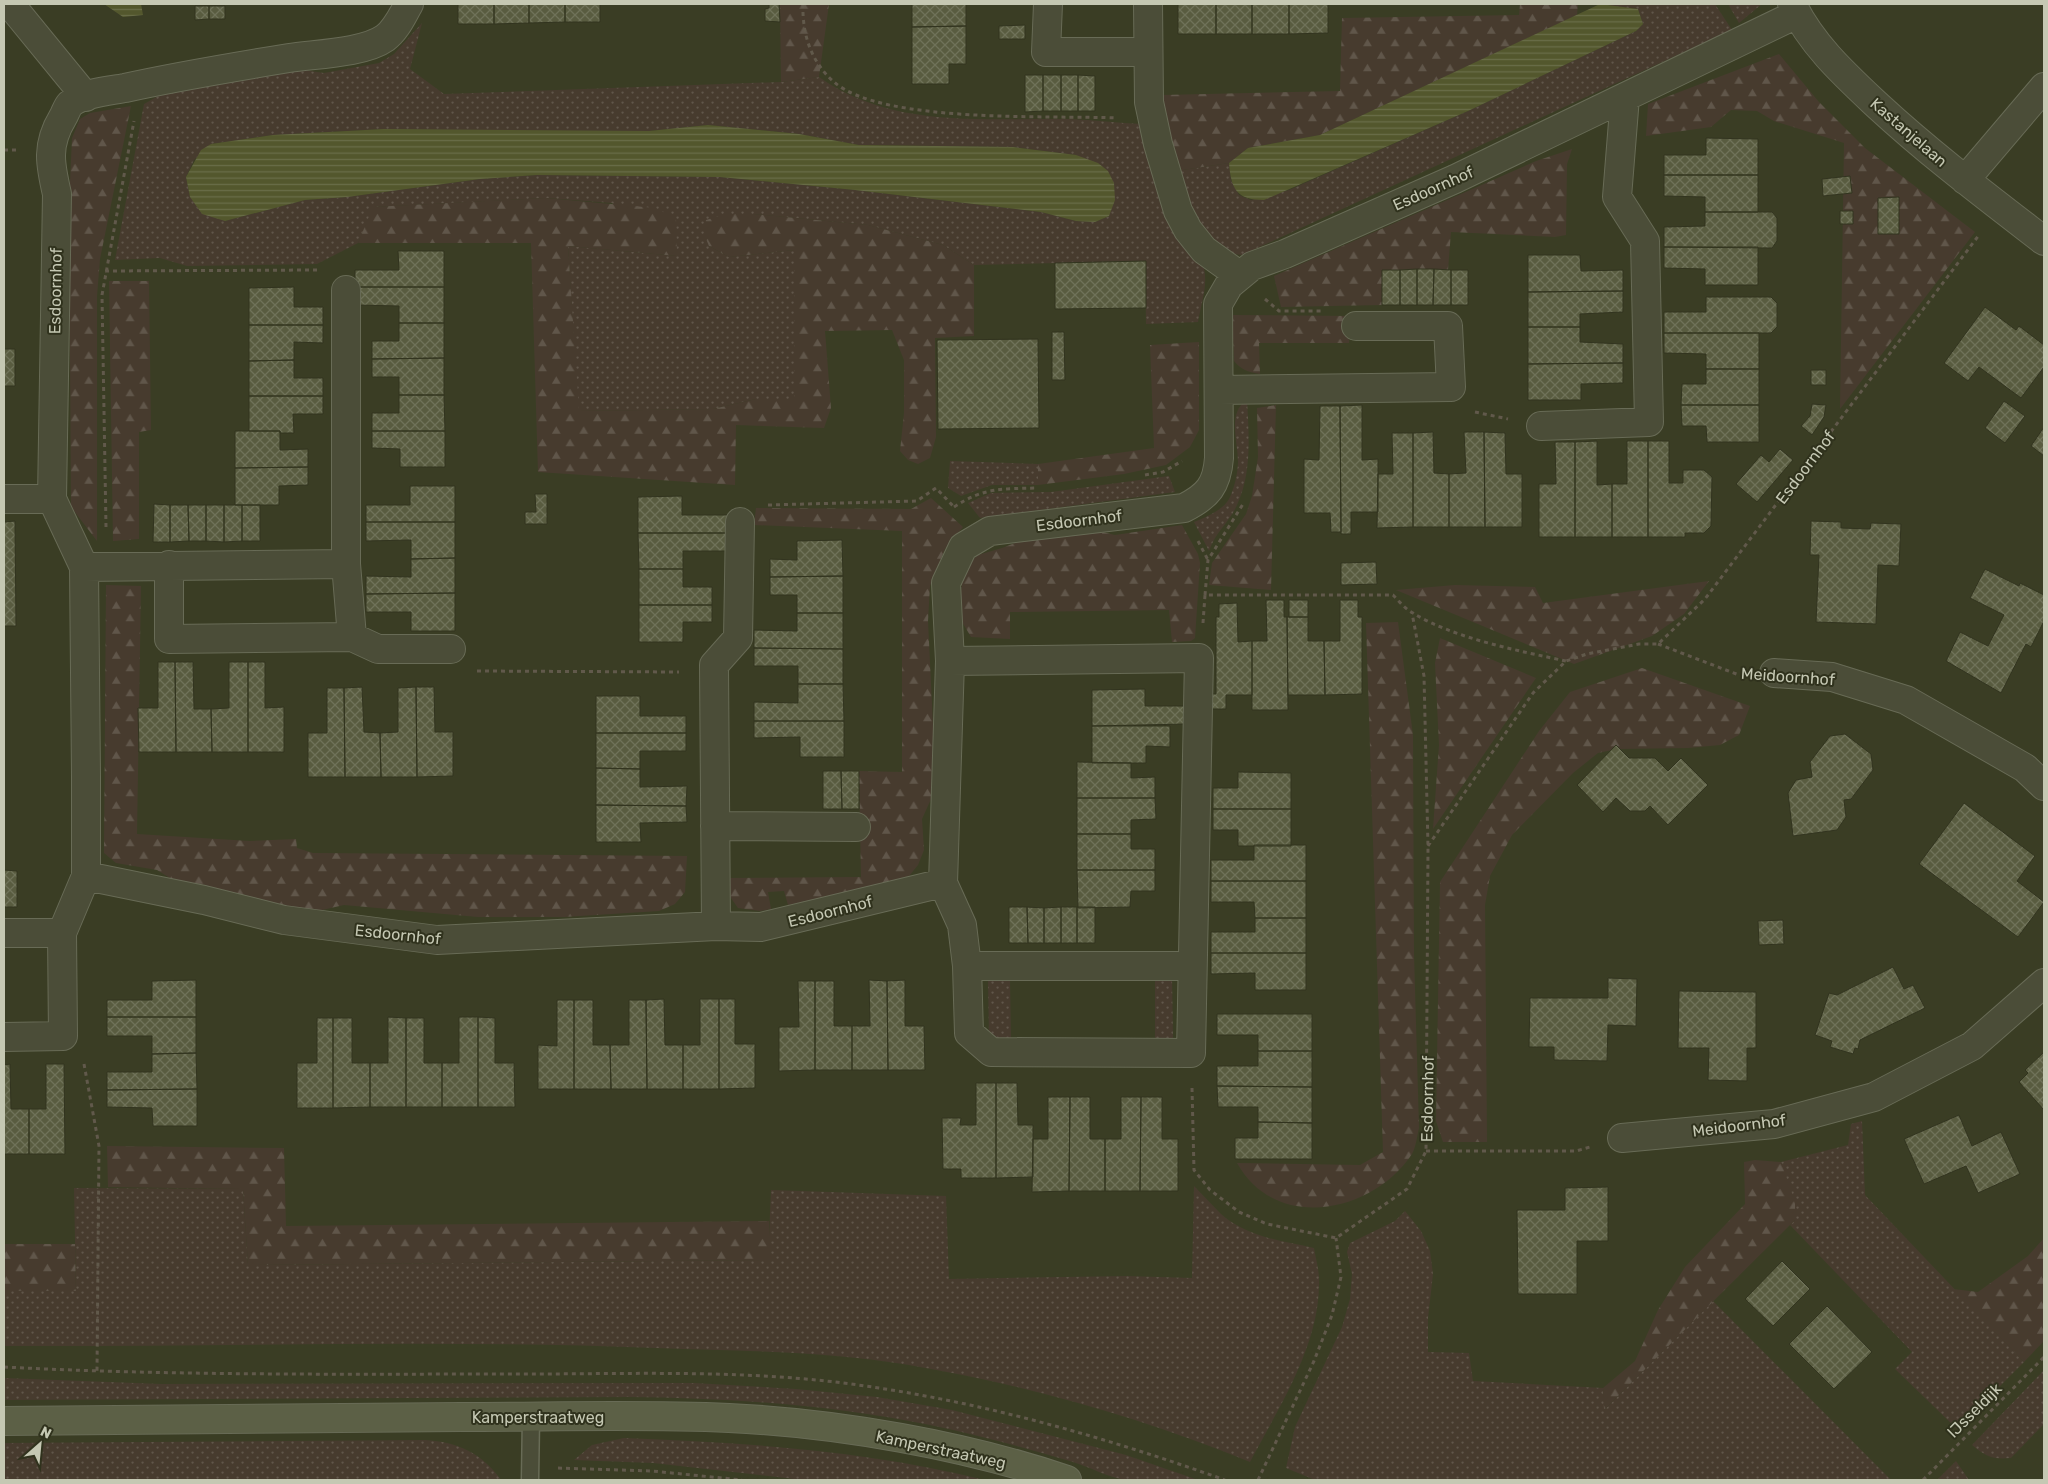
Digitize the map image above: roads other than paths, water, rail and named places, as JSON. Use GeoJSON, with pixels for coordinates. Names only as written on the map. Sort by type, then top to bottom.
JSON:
{"type":"FeatureCollection","features":[{"type":"Feature","properties":{"kind":"main road","name":"Kamperstraatweg"},"geometry":{"type":"LineString","coordinates":[[4,1421],[531,1417],[730,1418],[816,1426],[898,1438],[978,1455],[1067,1480]]}},
{"type":"Feature","properties":{"kind":"street"},"geometry":{"type":"LineString","coordinates":[[10,4],[86,97]]}},
{"type":"Feature","properties":{"kind":"street","name":"Esdoornhof"},"geometry":{"type":"LineString","coordinates":[[4,1037],[63,1036],[62,933],[86,876],[95,567],[52,499],[57,194],[50,163],[50,151],[56,128],[70,104],[86,97],[142,84],[370,45],[385,38],[398,23],[409,4]]}},
{"type":"Feature","properties":{"kind":"street"},"geometry":{"type":"LineString","coordinates":[[1048,4],[1046,52],[1147,52]]}},
{"type":"Feature","properties":{"kind":"street"},"geometry":{"type":"LineString","coordinates":[[1148,4],[1149,102],[1178,211],[1188,230],[1204,250],[1239,275]]}},
{"type":"Feature","properties":{"kind":"street","name":"Esdoornhof"},"geometry":{"type":"LineString","coordinates":[[1192,966],[1191,1053],[991,1052],[970,1033],[967,966],[962,925],[944,883],[950,661],[946,583],[963,547],[990,531],[1184,508],[1201,500],[1211,487],[1218,472],[1218,304],[1223,293],[1239,275],[1252,266],[1285,254],[1456,178],[1625,97],[1795,9]]}},
{"type":"Feature","properties":{"kind":"street","name":"Kastanjelaan"},"geometry":{"type":"LineString","coordinates":[[1795,9],[1822,52],[1916,140],[2044,241]]}},
{"type":"Feature","properties":{"kind":"street"},"geometry":{"type":"LineString","coordinates":[[1965,180],[2044,87]]}},
{"type":"Feature","properties":{"kind":"street"},"geometry":{"type":"LineString","coordinates":[[1541,426],[1649,422],[1645,241],[1617,197],[1625,97]]}},
{"type":"Feature","properties":{"kind":"street"},"geometry":{"type":"LineString","coordinates":[[346,290],[346,564],[352,637]]}},
{"type":"Feature","properties":{"kind":"street"},"geometry":{"type":"LineString","coordinates":[[1219,390],[1451,387],[1448,326],[1356,326]]}},
{"type":"Feature","properties":{"kind":"street"},"geometry":{"type":"LineString","coordinates":[[4,499],[52,499]]}},
{"type":"Feature","properties":{"kind":"street"},"geometry":{"type":"LineString","coordinates":[[716,926],[714,665],[738,638],[740,522]]}},
{"type":"Feature","properties":{"kind":"street"},"geometry":{"type":"LineString","coordinates":[[95,567],[346,564]]}},
{"type":"Feature","properties":{"kind":"street"},"geometry":{"type":"LineString","coordinates":[[169,565],[169,639],[352,637],[378,649],[451,649]]}},
{"type":"Feature","properties":{"kind":"street"},"geometry":{"type":"LineString","coordinates":[[950,661],[1199,658],[1192,966],[967,966]]}},
{"type":"Feature","properties":{"kind":"street","name":"Meidoornhof"},"geometry":{"type":"LineString","coordinates":[[1774,673],[1832,677],[1906,700],[2025,768],[2044,786]]}},
{"type":"Feature","properties":{"kind":"street"},"geometry":{"type":"LineString","coordinates":[[715,826],[856,827]]}},
{"type":"Feature","properties":{"kind":"street","name":"Esdoornhof"},"geometry":{"type":"LineString","coordinates":[[86,876],[204,900],[284,920],[437,940],[716,926],[761,927],[944,883]]}},
{"type":"Feature","properties":{"kind":"street"},"geometry":{"type":"LineString","coordinates":[[4,934],[62,933]]}},
{"type":"Feature","properties":{"kind":"street","name":"Meidoornhof"},"geometry":{"type":"LineString","coordinates":[[1622,1138],[1774,1124],[1874,1096],[1972,1046],[2044,983]]}},
{"type":"Feature","properties":{"kind":"lane"},"geometry":{"type":"LineString","coordinates":[[530,1474],[531,1417]]}}]}
